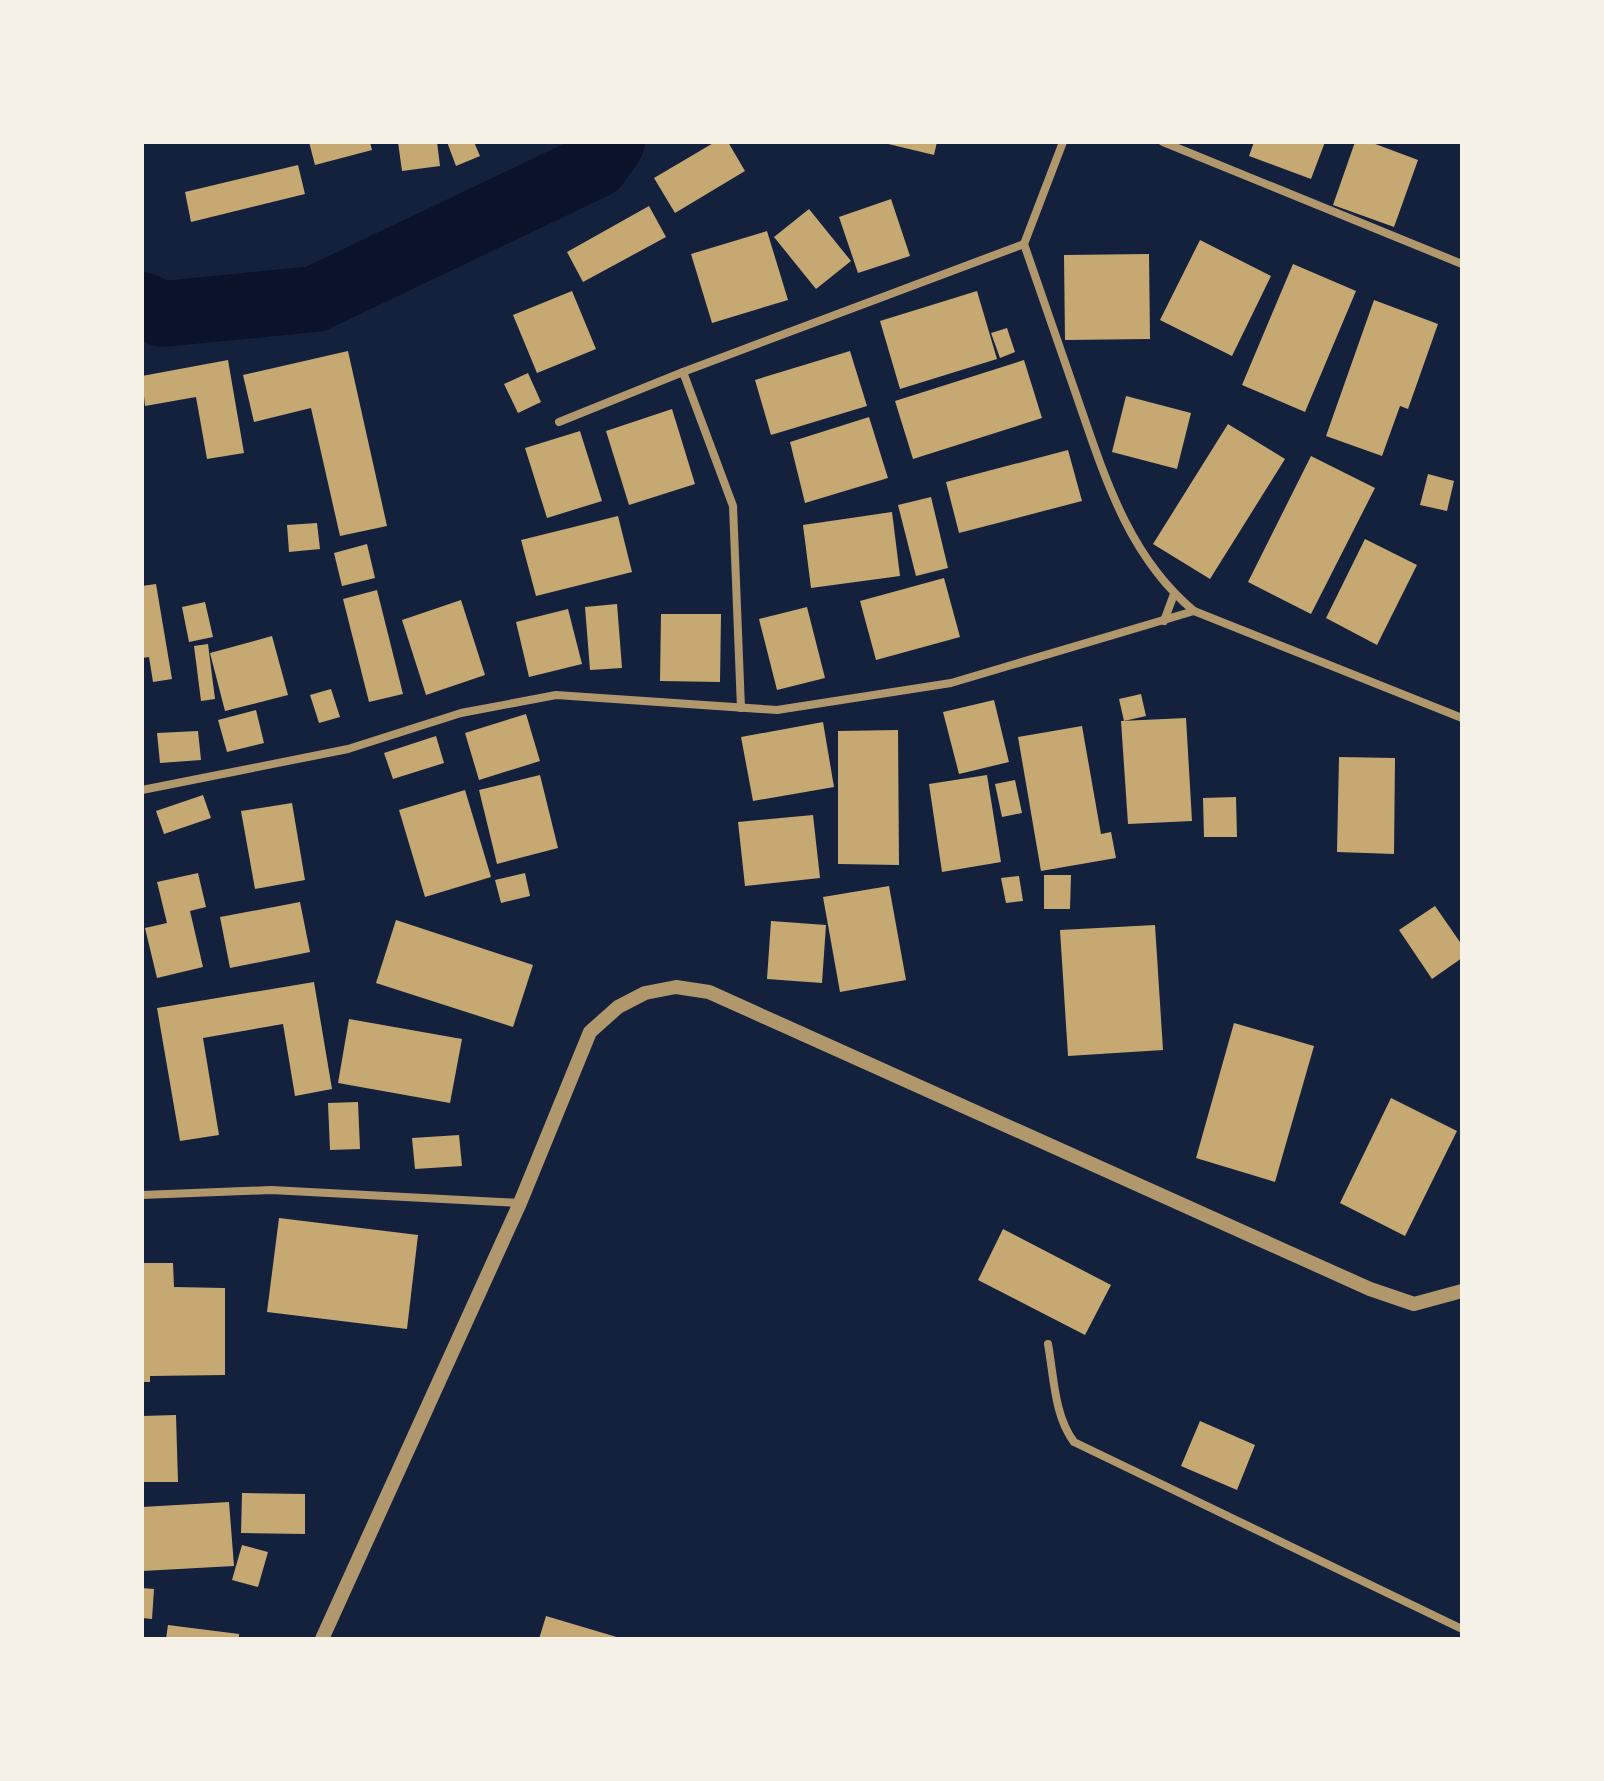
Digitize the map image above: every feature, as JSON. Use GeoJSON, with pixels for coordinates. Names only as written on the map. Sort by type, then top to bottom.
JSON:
{"type":"FeatureCollection","features":[{"type":"Feature","properties":{"kind":"street"},"geometry":{"type":"LineString","coordinates":[[1063,142],[1024,244],[1111,495],[1141,552],[1174,594],[1194,611],[1462,718]]}},
{"type":"Feature","properties":{"kind":"street"},"geometry":{"type":"LineString","coordinates":[[1163,142],[1462,264]]}},
{"type":"Feature","properties":{"kind":"street"},"geometry":{"type":"LineString","coordinates":[[559,422],[1024,244]]}},
{"type":"Feature","properties":{"kind":"street"},"geometry":{"type":"LineString","coordinates":[[683,372],[733,506],[741,708]]}},
{"type":"Feature","properties":{"kind":"street"},"geometry":{"type":"LineString","coordinates":[[1164,621],[1174,594]]}},
{"type":"Feature","properties":{"kind":"street"},"geometry":{"type":"LineString","coordinates":[[142,790],[348,749],[461,713],[556,695],[777,710],[951,683],[1194,611]]}},
{"type":"Feature","properties":{"kind":"street"},"geometry":{"type":"LineString","coordinates":[[322,1639],[520,1203],[590,1032],[618,1007],[645,993],[676,987],[709,992],[1370,1289],[1414,1304],[1462,1291]]}},
{"type":"Feature","properties":{"kind":"street"},"geometry":{"type":"LineString","coordinates":[[142,1195],[271,1190],[520,1203]]}},
{"type":"Feature","properties":{"kind":"street"},"geometry":{"type":"LineString","coordinates":[[1048,1344],[1059,1410],[1064,1428],[1074,1442],[1462,1629]]}},
{"type":"Feature","properties":{"kind":"building"},"geometry":{"type":"Polygon","coordinates":[[[309,142],[370,142],[372,150],[315,165],[309,142]]]}},
{"type":"Feature","properties":{"kind":"building"},"geometry":{"type":"Polygon","coordinates":[[[398,142],[437,142],[440,166],[402,171],[398,142]]]}},
{"type":"Feature","properties":{"kind":"building"},"geometry":{"type":"Polygon","coordinates":[[[447,142],[474,142],[480,156],[456,166],[447,142]]]}},
{"type":"Feature","properties":{"kind":"building"},"geometry":{"type":"Polygon","coordinates":[[[715,142],[728,142],[745,171],[675,213],[654,178],[715,142]]]}},
{"type":"Feature","properties":{"kind":"building"},"geometry":{"type":"Polygon","coordinates":[[[880,142],[937,142],[934,155],[880,142]]]}},
{"type":"Feature","properties":{"kind":"building"},"geometry":{"type":"Polygon","coordinates":[[[1254,142],[1325,142],[1311,179],[1249,156],[1254,142]]]}},
{"type":"Feature","properties":{"kind":"building"},"geometry":{"type":"Polygon","coordinates":[[[1355,142],[1370,142],[1418,160],[1394,227],[1333,205],[1355,142]]]}},
{"type":"Feature","properties":{"kind":"building"},"geometry":{"type":"Polygon","coordinates":[[[298,165],[305,194],[191,222],[185,192],[298,165]]]}},
{"type":"Feature","properties":{"kind":"building"},"geometry":{"type":"Polygon","coordinates":[[[891,199],[910,256],[858,273],[839,217],[891,199]]]}},
{"type":"Feature","properties":{"kind":"building"},"geometry":{"type":"Polygon","coordinates":[[[649,206],[666,237],[583,282],[567,252],[649,206]]]}},
{"type":"Feature","properties":{"kind":"building"},"geometry":{"type":"Polygon","coordinates":[[[809,209],[851,261],[816,289],[774,237],[809,209]]]}},
{"type":"Feature","properties":{"kind":"building"},"geometry":{"type":"Polygon","coordinates":[[[767,231],[788,300],[712,323],[691,254],[767,231]]]}},
{"type":"Feature","properties":{"kind":"building"},"geometry":{"type":"Polygon","coordinates":[[[1200,240],[1271,276],[1232,356],[1160,320],[1200,240]]]}},
{"type":"Feature","properties":{"kind":"building"},"geometry":{"type":"Polygon","coordinates":[[[1149,254],[1150,339],[1065,340],[1064,255],[1149,254]]]}},
{"type":"Feature","properties":{"kind":"building"},"geometry":{"type":"Polygon","coordinates":[[[1293,264],[1356,291],[1305,412],[1242,385],[1293,264]]]}},
{"type":"Feature","properties":{"kind":"building"},"geometry":{"type":"Polygon","coordinates":[[[572,291],[596,349],[537,373],[513,315],[572,291]]]}},
{"type":"Feature","properties":{"kind":"building"},"geometry":{"type":"Polygon","coordinates":[[[977,291],[997,359],[900,389],[880,321],[977,291]]]}},
{"type":"Feature","properties":{"kind":"building"},"geometry":{"type":"Polygon","coordinates":[[[1374,300],[1438,324],[1408,409],[1400,406],[1382,456],[1326,436],[1374,300]]]}},
{"type":"Feature","properties":{"kind":"building"},"geometry":{"type":"Polygon","coordinates":[[[1007,328],[1015,352],[1000,358],[991,333],[1007,328]]]}},
{"type":"Feature","properties":{"kind":"building"},"geometry":{"type":"Polygon","coordinates":[[[348,351],[387,526],[340,536],[311,408],[254,422],[243,375],[348,351]]]}},
{"type":"Feature","properties":{"kind":"building"},"geometry":{"type":"Polygon","coordinates":[[[850,351],[867,406],[771,435],[755,380],[850,351]]]}},
{"type":"Feature","properties":{"kind":"building"},"geometry":{"type":"Polygon","coordinates":[[[228,360],[244,453],[207,459],[196,397],[145,406],[142,376],[228,360]]]}},
{"type":"Feature","properties":{"kind":"building"},"geometry":{"type":"Polygon","coordinates":[[[1024,360],[1042,418],[913,459],[895,401],[1024,360]]]}},
{"type":"Feature","properties":{"kind":"building"},"geometry":{"type":"Polygon","coordinates":[[[528,373],[541,402],[518,413],[504,384],[528,373]]]}},
{"type":"Feature","properties":{"kind":"building"},"geometry":{"type":"Polygon","coordinates":[[[1126,396],[1191,413],[1177,469],[1112,452],[1126,396]]]}},
{"type":"Feature","properties":{"kind":"building"},"geometry":{"type":"Polygon","coordinates":[[[672,409],[695,484],[629,505],[606,431],[672,409]]]}},
{"type":"Feature","properties":{"kind":"building"},"geometry":{"type":"Polygon","coordinates":[[[869,417],[888,478],[805,503],[790,442],[869,417]]]}},
{"type":"Feature","properties":{"kind":"building"},"geometry":{"type":"Polygon","coordinates":[[[1228,424],[1285,459],[1210,579],[1153,544],[1228,424]]]}},
{"type":"Feature","properties":{"kind":"building"},"geometry":{"type":"Polygon","coordinates":[[[580,431],[602,501],[547,518],[525,448],[580,431]]]}},
{"type":"Feature","properties":{"kind":"building"},"geometry":{"type":"Polygon","coordinates":[[[1068,450],[1082,501],[959,533],[946,482],[1068,450]]]}},
{"type":"Feature","properties":{"kind":"building"},"geometry":{"type":"Polygon","coordinates":[[[1311,456],[1375,488],[1311,614],[1248,582],[1311,456]]]}},
{"type":"Feature","properties":{"kind":"building"},"geometry":{"type":"Polygon","coordinates":[[[1428,474],[1454,481],[1447,511],[1420,505],[1428,474]]]}},
{"type":"Feature","properties":{"kind":"building"},"geometry":{"type":"Polygon","coordinates":[[[931,497],[948,568],[916,576],[898,505],[931,497]]]}},
{"type":"Feature","properties":{"kind":"building"},"geometry":{"type":"Polygon","coordinates":[[[892,512],[900,576],[811,588],[803,525],[892,512]]]}},
{"type":"Feature","properties":{"kind":"building"},"geometry":{"type":"Polygon","coordinates":[[[618,516],[632,572],[536,596],[521,540],[618,516]]]}},
{"type":"Feature","properties":{"kind":"building"},"geometry":{"type":"Polygon","coordinates":[[[317,523],[320,549],[289,552],[287,525],[317,523]]]}},
{"type":"Feature","properties":{"kind":"building"},"geometry":{"type":"Polygon","coordinates":[[[1365,539],[1417,565],[1377,645],[1326,618],[1365,539]]]}},
{"type":"Feature","properties":{"kind":"building"},"geometry":{"type":"Polygon","coordinates":[[[367,544],[375,578],[342,586],[334,553],[367,544]]]}},
{"type":"Feature","properties":{"kind":"building"},"geometry":{"type":"Polygon","coordinates":[[[944,578],[960,637],[876,660],[860,601],[944,578]]]}},
{"type":"Feature","properties":{"kind":"building"},"geometry":{"type":"Polygon","coordinates":[[[156,584],[172,679],[153,682],[149,657],[142,658],[142,586],[156,584]]]}},
{"type":"Feature","properties":{"kind":"building"},"geometry":{"type":"Polygon","coordinates":[[[377,590],[403,694],[369,702],[343,599],[377,590]]]}},
{"type":"Feature","properties":{"kind":"building"},"geometry":{"type":"Polygon","coordinates":[[[461,600],[485,675],[426,695],[402,620],[461,600]]]}},
{"type":"Feature","properties":{"kind":"building"},"geometry":{"type":"Polygon","coordinates":[[[205,602],[213,637],[189,642],[182,607],[205,602]]]}},
{"type":"Feature","properties":{"kind":"building"},"geometry":{"type":"Polygon","coordinates":[[[617,604],[622,668],[590,670],[585,607],[617,604]]]}},
{"type":"Feature","properties":{"kind":"building"},"geometry":{"type":"Polygon","coordinates":[[[807,607],[825,678],[777,690],[759,619],[807,607]]]}},
{"type":"Feature","properties":{"kind":"building"},"geometry":{"type":"Polygon","coordinates":[[[568,609],[582,664],[529,677],[516,622],[568,609]]]}},
{"type":"Feature","properties":{"kind":"building"},"geometry":{"type":"Polygon","coordinates":[[[661,614],[721,614],[720,682],[660,681],[661,614]]]}},
{"type":"Feature","properties":{"kind":"building"},"geometry":{"type":"Polygon","coordinates":[[[272,636],[288,695],[225,711],[210,653],[272,636]]]}},
{"type":"Feature","properties":{"kind":"building"},"geometry":{"type":"Polygon","coordinates":[[[208,644],[215,699],[201,701],[194,646],[208,644]]]}},
{"type":"Feature","properties":{"kind":"building"},"geometry":{"type":"Polygon","coordinates":[[[331,689],[340,717],[319,723],[310,695],[331,689]]]}},
{"type":"Feature","properties":{"kind":"building"},"geometry":{"type":"Polygon","coordinates":[[[1141,694],[1146,716],[1124,721],[1119,699],[1141,694]]]}},
{"type":"Feature","properties":{"kind":"building"},"geometry":{"type":"Polygon","coordinates":[[[994,700],[1009,762],[959,774],[943,712],[994,700]]]}},
{"type":"Feature","properties":{"kind":"building"},"geometry":{"type":"Polygon","coordinates":[[[256,710],[264,743],[227,752],[218,720],[256,710]]]}},
{"type":"Feature","properties":{"kind":"building"},"geometry":{"type":"Polygon","coordinates":[[[526,714],[540,761],[479,780],[465,733],[526,714]]]}},
{"type":"Feature","properties":{"kind":"building"},"geometry":{"type":"Polygon","coordinates":[[[1186,718],[1192,821],[1128,824],[1121,721],[1186,718]]]}},
{"type":"Feature","properties":{"kind":"building"},"geometry":{"type":"Polygon","coordinates":[[[823,722],[834,787],[753,801],[741,737],[823,722]]]}},
{"type":"Feature","properties":{"kind":"building"},"geometry":{"type":"Polygon","coordinates":[[[1082,726],[1101,834],[1111,832],[1116,858],[1041,871],[1018,737],[1082,726]]]}},
{"type":"Feature","properties":{"kind":"building"},"geometry":{"type":"Polygon","coordinates":[[[898,730],[899,865],[838,864],[838,731],[898,730]]]}},
{"type":"Feature","properties":{"kind":"building"},"geometry":{"type":"Polygon","coordinates":[[[198,731],[201,760],[160,763],[157,733],[198,731]]]}},
{"type":"Feature","properties":{"kind":"building"},"geometry":{"type":"Polygon","coordinates":[[[436,736],[444,763],[393,779],[384,753],[436,736]]]}},
{"type":"Feature","properties":{"kind":"building"},"geometry":{"type":"Polygon","coordinates":[[[1339,757],[1395,758],[1394,854],[1337,852],[1339,757]]]}},
{"type":"Feature","properties":{"kind":"building"},"geometry":{"type":"Polygon","coordinates":[[[540,775],[558,848],[497,864],[479,790],[540,775]]]}},
{"type":"Feature","properties":{"kind":"building"},"geometry":{"type":"Polygon","coordinates":[[[987,775],[1001,862],[942,872],[929,784],[987,775]]]}},
{"type":"Feature","properties":{"kind":"building"},"geometry":{"type":"Polygon","coordinates":[[[1015,780],[1022,813],[1002,817],[995,784],[1015,780]]]}},
{"type":"Feature","properties":{"kind":"building"},"geometry":{"type":"Polygon","coordinates":[[[465,790],[491,877],[425,897],[399,810],[465,790]]]}},
{"type":"Feature","properties":{"kind":"building"},"geometry":{"type":"Polygon","coordinates":[[[203,795],[211,818],[164,834],[156,811],[203,795]]]}},
{"type":"Feature","properties":{"kind":"building"},"geometry":{"type":"Polygon","coordinates":[[[1236,797],[1237,837],[1204,837],[1203,798],[1236,797]]]}},
{"type":"Feature","properties":{"kind":"building"},"geometry":{"type":"Polygon","coordinates":[[[292,803],[305,880],[255,889],[241,811],[292,803]]]}},
{"type":"Feature","properties":{"kind":"building"},"geometry":{"type":"Polygon","coordinates":[[[813,815],[820,878],[745,886],[738,822],[813,815]]]}},
{"type":"Feature","properties":{"kind":"building"},"geometry":{"type":"Polygon","coordinates":[[[198,873],[206,907],[190,911],[203,967],[157,978],[145,928],[167,923],[157,882],[198,873]]]}},
{"type":"Feature","properties":{"kind":"building"},"geometry":{"type":"Polygon","coordinates":[[[525,873],[530,896],[501,903],[495,880],[525,873]]]}},
{"type":"Feature","properties":{"kind":"building"},"geometry":{"type":"Polygon","coordinates":[[[1044,875],[1071,875],[1070,909],[1044,909],[1044,875]]]}},
{"type":"Feature","properties":{"kind":"building"},"geometry":{"type":"Polygon","coordinates":[[[1019,876],[1023,901],[1006,903],[1001,878],[1019,876]]]}},
{"type":"Feature","properties":{"kind":"building"},"geometry":{"type":"Polygon","coordinates":[[[889,886],[906,980],[840,992],[823,897],[889,886]]]}},
{"type":"Feature","properties":{"kind":"building"},"geometry":{"type":"Polygon","coordinates":[[[300,902],[310,952],[230,968],[220,917],[300,902]]]}},
{"type":"Feature","properties":{"kind":"building"},"geometry":{"type":"Polygon","coordinates":[[[1435,906],[1462,945],[1462,958],[1432,979],[1399,930],[1435,906]]]}},
{"type":"Feature","properties":{"kind":"building"},"geometry":{"type":"Polygon","coordinates":[[[396,920],[533,965],[513,1027],[376,983],[396,920]]]}},
{"type":"Feature","properties":{"kind":"building"},"geometry":{"type":"Polygon","coordinates":[[[771,921],[826,925],[822,983],[767,979],[771,921]]]}},
{"type":"Feature","properties":{"kind":"building"},"geometry":{"type":"Polygon","coordinates":[[[1155,925],[1163,1050],[1068,1056],[1060,930],[1155,925]]]}},
{"type":"Feature","properties":{"kind":"building"},"geometry":{"type":"Polygon","coordinates":[[[314,982],[332,1089],[295,1096],[283,1024],[203,1038],[219,1135],[180,1141],[157,1008],[314,982]]]}},
{"type":"Feature","properties":{"kind":"building"},"geometry":{"type":"Polygon","coordinates":[[[349,1019],[462,1039],[450,1103],[338,1083],[349,1019]]]}},
{"type":"Feature","properties":{"kind":"building"},"geometry":{"type":"Polygon","coordinates":[[[1234,1023],[1314,1046],[1275,1182],[1196,1158],[1234,1023]]]}},
{"type":"Feature","properties":{"kind":"building"},"geometry":{"type":"Polygon","coordinates":[[[1391,1098],[1457,1131],[1405,1236],[1340,1203],[1391,1098]]]}},
{"type":"Feature","properties":{"kind":"building"},"geometry":{"type":"Polygon","coordinates":[[[358,1102],[360,1149],[330,1150],[328,1103],[358,1102]]]}},
{"type":"Feature","properties":{"kind":"building"},"geometry":{"type":"Polygon","coordinates":[[[459,1135],[462,1166],[415,1169],[412,1138],[459,1135]]]}},
{"type":"Feature","properties":{"kind":"building"},"geometry":{"type":"Polygon","coordinates":[[[279,1218],[418,1235],[407,1329],[267,1312],[279,1218]]]}},
{"type":"Feature","properties":{"kind":"building"},"geometry":{"type":"Polygon","coordinates":[[[1003,1229],[1111,1285],[1085,1335],[978,1280],[1003,1229]]]}},
{"type":"Feature","properties":{"kind":"building"},"geometry":{"type":"Polygon","coordinates":[[[142,1263],[173,1263],[174,1287],[225,1288],[225,1375],[150,1376],[150,1382],[142,1382],[142,1263]]]}},
{"type":"Feature","properties":{"kind":"building"},"geometry":{"type":"Polygon","coordinates":[[[176,1415],[178,1482],[142,1482],[142,1416],[176,1415]]]}},
{"type":"Feature","properties":{"kind":"building"},"geometry":{"type":"Polygon","coordinates":[[[1200,1421],[1255,1445],[1237,1490],[1181,1466],[1200,1421]]]}},
{"type":"Feature","properties":{"kind":"building"},"geometry":{"type":"Polygon","coordinates":[[[242,1493],[305,1494],[305,1534],[241,1533],[242,1493]]]}},
{"type":"Feature","properties":{"kind":"building"},"geometry":{"type":"Polygon","coordinates":[[[229,1502],[234,1566],[142,1571],[142,1507],[229,1502]]]}},
{"type":"Feature","properties":{"kind":"building"},"geometry":{"type":"Polygon","coordinates":[[[242,1545],[268,1552],[258,1587],[232,1580],[242,1545]]]}},
{"type":"Feature","properties":{"kind":"building"},"geometry":{"type":"Polygon","coordinates":[[[142,1588],[154,1589],[152,1619],[142,1618],[142,1588]]]}},
{"type":"Feature","properties":{"kind":"building"},"geometry":{"type":"Polygon","coordinates":[[[546,1616],[620,1638],[539,1639],[546,1616]]]}},
{"type":"Feature","properties":{"kind":"building"},"geometry":{"type":"Polygon","coordinates":[[[168,1625],[239,1634],[239,1639],[166,1639],[168,1625]]]}},
{"type":"Feature","properties":{"kind":"waterway"},"geometry":{"type":"LineString","coordinates":[[142,305],[162,314],[315,299],[596,165],[612,142]]}}]}
